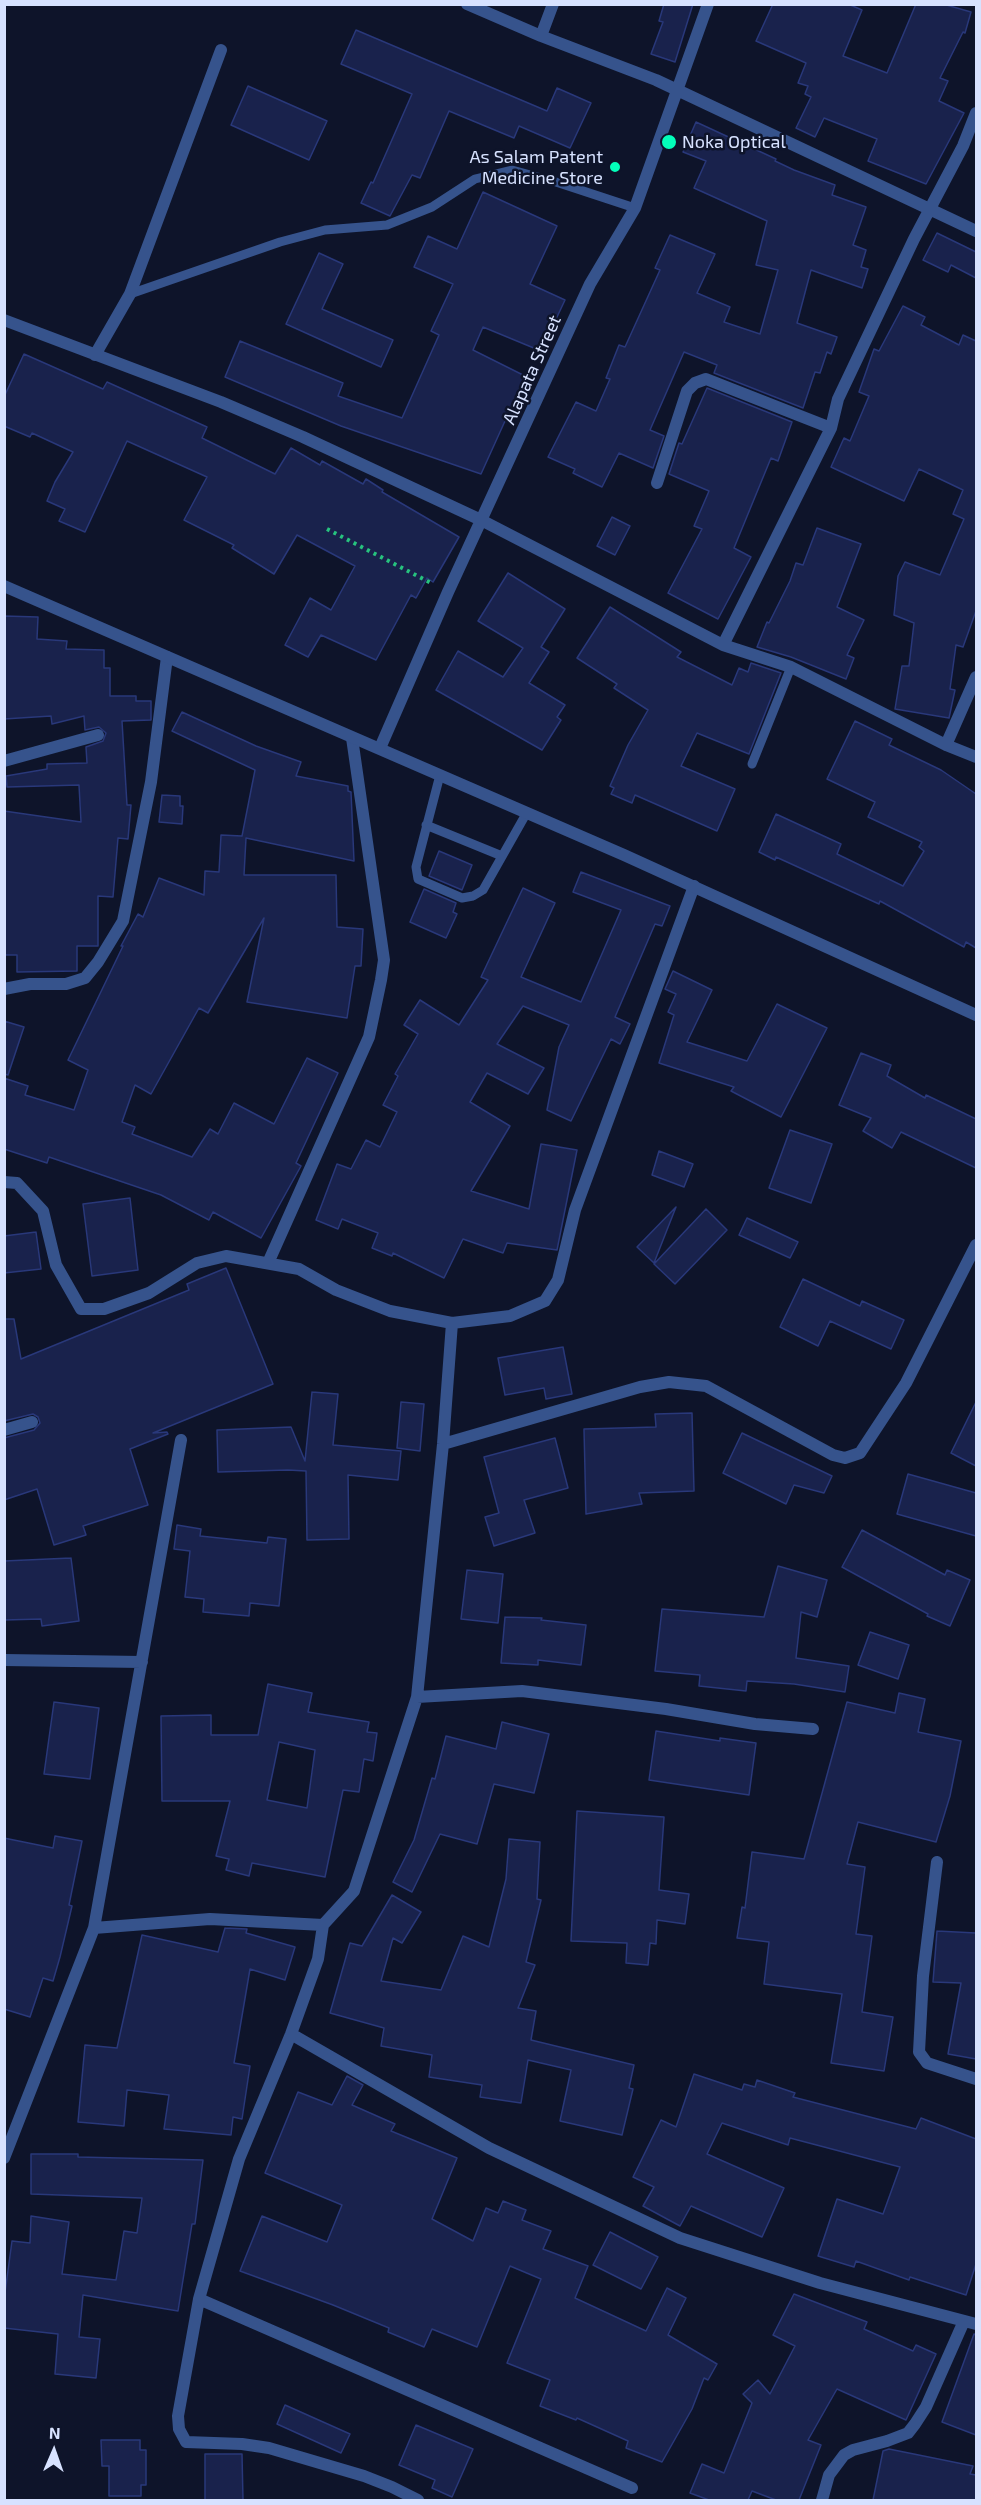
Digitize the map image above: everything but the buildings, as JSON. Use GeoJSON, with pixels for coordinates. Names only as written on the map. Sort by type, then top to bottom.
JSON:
{"type":"FeatureCollection","features":[{"type":"Feature","properties":{"kind":"street"},"geometry":{"type":"LineString","coordinates":[[467,4],[679,91],[976,231]]}},
{"type":"Feature","properties":{"kind":"street"},"geometry":{"type":"LineString","coordinates":[[541,36],[553,4]]}},
{"type":"Feature","properties":{"kind":"street","name":"Alapata Street"},"geometry":{"type":"LineString","coordinates":[[380,748],[448,592],[590,284],[635,208],[679,91],[708,4]]}},
{"type":"Feature","properties":{"kind":"street"},"geometry":{"type":"LineString","coordinates":[[95,356],[130,294],[221,50]]}},
{"type":"Feature","properties":{"kind":"street"},"geometry":{"type":"LineString","coordinates":[[723,645],[831,428],[838,399],[929,210],[963,146],[976,113]]}},
{"type":"Feature","properties":{"kind":"street"},"geometry":{"type":"LineString","coordinates":[[4,320],[232,406],[303,437],[481,520],[723,645],[791,667],[946,745],[976,757]]}},
{"type":"Feature","properties":{"kind":"street"},"geometry":{"type":"LineString","coordinates":[[657,483],[687,391],[695,383],[706,379],[831,428]]}},
{"type":"Feature","properties":{"kind":"street"},"geometry":{"type":"LineString","coordinates":[[4,586],[694,886],[976,1016]]}},
{"type":"Feature","properties":{"kind":"street"},"geometry":{"type":"LineString","coordinates":[[4,989],[30,984],[66,984],[85,978],[98,962],[123,921],[152,782],[167,657]]}},
{"type":"Feature","properties":{"kind":"street"},"geometry":{"type":"LineString","coordinates":[[946,745],[976,677]]}},
{"type":"Feature","properties":{"kind":"street"},"geometry":{"type":"LineString","coordinates":[[4,761],[98,735]]}},
{"type":"Feature","properties":{"kind":"street"},"geometry":{"type":"LineString","coordinates":[[268,1263],[369,1037],[381,980],[384,960],[352,738]]}},
{"type":"Feature","properties":{"kind":"street"},"geometry":{"type":"LineString","coordinates":[[4,1182],[17,1184],[43,1211],[56,1265],[81,1308],[104,1309],[138,1297],[149,1293],[197,1263],[226,1256],[299,1269],[336,1290],[390,1311],[452,1323],[510,1316],[544,1300],[558,1280],[575,1210],[694,886]]}},
{"type":"Feature","properties":{"kind":"street"},"geometry":{"type":"LineString","coordinates":[[443,1444],[640,1388],[669,1382],[706,1386],[833,1455],[845,1458],[860,1453],[906,1383],[976,1245]]}},
{"type":"Feature","properties":{"kind":"street"},"geometry":{"type":"LineString","coordinates":[[418,2500],[364,2476],[327,2467],[269,2448],[242,2444],[186,2442],[179,2429],[178,2416],[199,2299],[239,2159],[291,2034],[318,1959],[323,1924],[354,1891],[417,1697],[443,1444],[452,1323]]}},
{"type":"Feature","properties":{"kind":"street"},"geometry":{"type":"LineString","coordinates":[[4,1430],[32,1422]]}},
{"type":"Feature","properties":{"kind":"street"},"geometry":{"type":"LineString","coordinates":[[4,2158],[94,1928],[182,1440]]}},
{"type":"Feature","properties":{"kind":"street"},"geometry":{"type":"LineString","coordinates":[[4,1660],[142,1662]]}},
{"type":"Feature","properties":{"kind":"street"},"geometry":{"type":"LineString","coordinates":[[417,1697],[522,1691],[666,1709],[755,1724],[813,1729]]}},
{"type":"Feature","properties":{"kind":"street"},"geometry":{"type":"LineString","coordinates":[[937,1862],[922,1976],[919,2052],[927,2063],[976,2079]]}},
{"type":"Feature","properties":{"kind":"street"},"geometry":{"type":"LineString","coordinates":[[94,1928],[210,1919],[323,1924]]}},
{"type":"Feature","properties":{"kind":"street"},"geometry":{"type":"LineString","coordinates":[[291,2034],[489,2148],[680,2238],[820,2283],[970,2322],[926,2407],[908,2433],[853,2450],[844,2455],[829,2475],[822,2500]]}},
{"type":"Feature","properties":{"kind":"street"},"geometry":{"type":"LineString","coordinates":[[199,2299],[632,2488]]}},
{"type":"Feature","properties":{"kind":"lane"},"geometry":{"type":"LineString","coordinates":[[130,294],[280,242],[325,230],[387,225],[432,207],[475,179],[512,170],[635,208]]}},
{"type":"Feature","properties":{"kind":"lane"},"geometry":{"type":"LineString","coordinates":[[752,764],[791,667]]}},
{"type":"Feature","properties":{"kind":"lane"},"geometry":{"type":"LineString","coordinates":[[440,775],[416,867],[418,879],[462,898],[473,896],[483,890],[526,814]]}},
{"type":"Feature","properties":{"kind":"lane"},"geometry":{"type":"LineString","coordinates":[[426,825],[502,856]]}},
{"type":"Feature","properties":{"kind":"path"},"geometry":{"type":"LineString","coordinates":[[327,529],[448,592]]}},
{"type":"Feature","properties":{"kind":"place","name":"Noka Optical"},"geometry":{"type":"Point","coordinates":[669,142]}},
{"type":"Feature","properties":{"kind":"place","name":"As Salam Patent Medicine Store"},"geometry":{"type":"Point","coordinates":[615,167]}}]}
